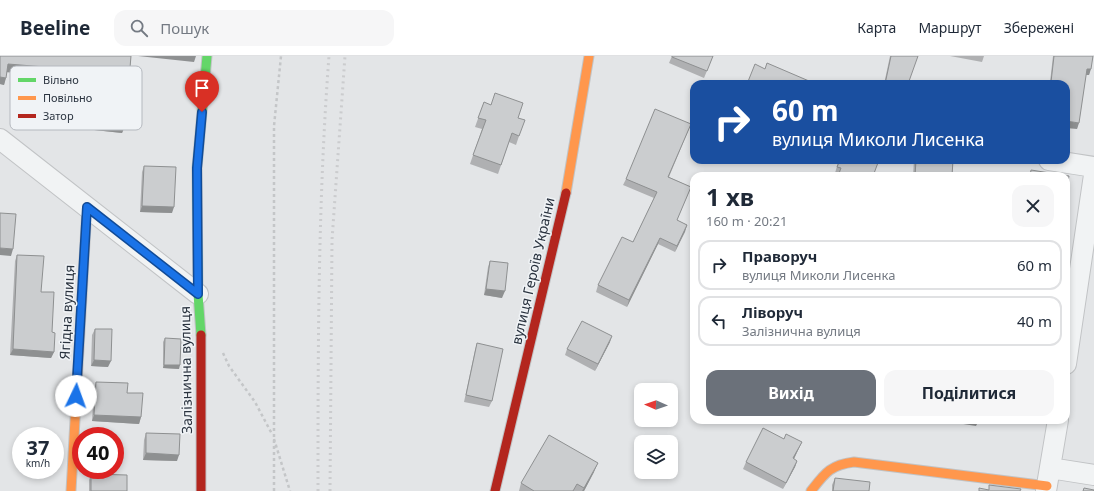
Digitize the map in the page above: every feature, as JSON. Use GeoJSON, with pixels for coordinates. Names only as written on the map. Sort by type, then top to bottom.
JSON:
{"type":"FeatureCollection","features":[{"type":"Feature","properties":{"kind":"street","name":"Залізнична вулиця"},"geometry":{"type":"LineString","coordinates":[[201,491],[202,336],[198,294],[197,168],[207,56]]}},
{"type":"Feature","properties":{"kind":"street","name":"вулиця Героїв України"},"geometry":{"type":"LineString","coordinates":[[495,491],[564,203],[589,56]]}},
{"type":"Feature","properties":{"kind":"street"},"geometry":{"type":"LineString","coordinates":[[0,139],[198,294]]}},
{"type":"Feature","properties":{"kind":"street"},"geometry":{"type":"LineString","coordinates":[[1059,164],[1094,178],[1070,337]]}},
{"type":"Feature","properties":{"kind":"street","name":"Ягідна вулиця"},"geometry":{"type":"LineString","coordinates":[[71,491],[87,207]]}},
{"type":"Feature","properties":{"kind":"street"},"geometry":{"type":"LineString","coordinates":[[1048,482],[1057,424]]}},
{"type":"Feature","properties":{"kind":"street"},"geometry":{"type":"LineString","coordinates":[[811,491],[830,466],[840,463],[854,462],[1048,482],[1094,475]]}},
{"type":"Feature","properties":{"kind":"path"},"geometry":{"type":"LineString","coordinates":[[274,491],[274,126],[281,56]]}},
{"type":"Feature","properties":{"kind":"path"},"geometry":{"type":"LineString","coordinates":[[223,352],[229,366],[255,402],[273,436],[290,491]]}},
{"type":"Feature","properties":{"kind":"building"},"geometry":{"type":"Polygon","coordinates":[[[0,56],[131,56],[130,66],[32,66],[8,64],[6,78],[0,77],[0,56]]]}},
{"type":"Feature","properties":{"kind":"building"},"geometry":{"type":"Polygon","coordinates":[[[672,56],[713,56],[707,71],[672,56]]]}},
{"type":"Feature","properties":{"kind":"building"},"geometry":{"type":"Polygon","coordinates":[[[891,56],[918,56],[909,80],[886,80],[891,56]]]}},
{"type":"Feature","properties":{"kind":"building"},"geometry":{"type":"Polygon","coordinates":[[[1054,56],[1093,56],[1091,69],[1087,69],[1079,123],[1070,122],[1070,80],[1051,80],[1054,56]]]}},
{"type":"Feature","properties":{"kind":"building"},"geometry":{"type":"Polygon","coordinates":[[[767,63],[807,80],[749,80],[755,64],[765,69],[767,63]]]}},
{"type":"Feature","properties":{"kind":"building"},"geometry":{"type":"Polygon","coordinates":[[[495,93],[523,103],[518,118],[525,120],[519,136],[512,133],[501,165],[473,155],[486,120],[478,118],[484,102],[491,105],[495,93]]]}},
{"type":"Feature","properties":{"kind":"building"},"geometry":{"type":"Polygon","coordinates":[[[655,109],[690,124],[668,177],[690,187],[677,220],[687,225],[677,246],[660,238],[629,300],[598,285],[622,237],[633,242],[657,192],[626,179],[655,109]]]}},
{"type":"Feature","properties":{"kind":"building"},"geometry":{"type":"Polygon","coordinates":[[[838,164],[878,164],[874,172],[840,172],[841,168],[837,167],[838,164]]]}},
{"type":"Feature","properties":{"kind":"building"},"geometry":{"type":"Polygon","coordinates":[[[916,164],[953,164],[952,172],[915,172],[916,164]]]}},
{"type":"Feature","properties":{"kind":"building"},"geometry":{"type":"Polygon","coordinates":[[[144,166],[176,167],[174,207],[142,206],[144,166]]]}},
{"type":"Feature","properties":{"kind":"building"},"geometry":{"type":"Polygon","coordinates":[[[1031,170],[1044,172],[1031,172],[1031,170]]]}},
{"type":"Feature","properties":{"kind":"building"},"geometry":{"type":"Polygon","coordinates":[[[0,213],[16,214],[13,249],[0,248],[0,213]]]}},
{"type":"Feature","properties":{"kind":"building"},"geometry":{"type":"Polygon","coordinates":[[[17,255],[44,256],[41,292],[54,292],[52,332],[55,333],[54,352],[13,349],[17,255]]]}},
{"type":"Feature","properties":{"kind":"building"},"geometry":{"type":"Polygon","coordinates":[[[490,261],[508,263],[505,291],[486,289],[490,261]]]}},
{"type":"Feature","properties":{"kind":"building"},"geometry":{"type":"Polygon","coordinates":[[[582,321],[612,336],[598,364],[567,349],[582,321]]]}},
{"type":"Feature","properties":{"kind":"building"},"geometry":{"type":"Polygon","coordinates":[[[95,329],[112,329],[111,361],[94,360],[95,329]]]}},
{"type":"Feature","properties":{"kind":"building"},"geometry":{"type":"Polygon","coordinates":[[[165,338],[181,339],[180,365],[164,365],[165,338]]]}},
{"type":"Feature","properties":{"kind":"building"},"geometry":{"type":"Polygon","coordinates":[[[477,343],[503,349],[492,401],[466,395],[477,343]]]}},
{"type":"Feature","properties":{"kind":"building"},"geometry":{"type":"Polygon","coordinates":[[[96,382],[128,383],[127,393],[143,393],[141,417],[94,415],[96,382]]]}},
{"type":"Feature","properties":{"kind":"building"},"geometry":{"type":"Polygon","coordinates":[[[763,428],[784,439],[786,434],[802,442],[793,458],[797,461],[786,483],[746,462],[763,428]]]}},
{"type":"Feature","properties":{"kind":"building"},"geometry":{"type":"Polygon","coordinates":[[[146,433],[180,434],[179,455],[146,453],[146,433]]]}},
{"type":"Feature","properties":{"kind":"building"},"geometry":{"type":"Polygon","coordinates":[[[549,435],[598,463],[584,488],[577,484],[573,491],[534,491],[521,483],[549,435]]]}},
{"type":"Feature","properties":{"kind":"building"},"geometry":{"type":"Polygon","coordinates":[[[124,475],[127,475],[127,491],[91,491],[91,479],[124,479],[124,475]]]}},
{"type":"Feature","properties":{"kind":"building"},"geometry":{"type":"Polygon","coordinates":[[[835,478],[870,482],[869,491],[833,491],[835,478]]]}},
{"type":"Feature","properties":{"kind":"building"},"geometry":{"type":"Polygon","coordinates":[[[989,485],[1021,489],[1020,491],[979,491],[979,488],[989,490],[989,485]]]}},
{"type":"Feature","properties":{"kind":"building"},"geometry":{"type":"Polygon","coordinates":[[[1084,488],[1094,490],[1094,491],[1083,491],[1084,488]]]}},
{"type":"Feature","properties":{"kind":"railway"},"geometry":{"type":"LineString","coordinates":[[318,491],[321,219],[325,110],[329,56]]}},
{"type":"Feature","properties":{"kind":"railway"},"geometry":{"type":"LineString","coordinates":[[330,491],[332,240],[345,56]]}},
{"type":"Feature","properties":{"kind":"traffic: fast"},"geometry":{"type":"LineString","coordinates":[[201,335],[198,294],[197,168],[207,56]]}},
{"type":"Feature","properties":{"kind":"traffic: slow"},"geometry":{"type":"LineString","coordinates":[[566,193],[589,56]]}},
{"type":"Feature","properties":{"kind":"traffic: slow"},"geometry":{"type":"LineString","coordinates":[[71,491],[87,207]]}},
{"type":"Feature","properties":{"kind":"traffic: slow"},"geometry":{"type":"LineString","coordinates":[[811,491],[820,479],[829,471],[839,465],[854,462],[1047,486]]}},
{"type":"Feature","properties":{"kind":"traffic: jam"},"geometry":{"type":"LineString","coordinates":[[495,491],[566,193]]}},
{"type":"Feature","properties":{"kind":"traffic: jam"},"geometry":{"type":"LineString","coordinates":[[201,335],[201,491]]}},
{"type":"Feature","properties":{"kind":"route"},"geometry":{"type":"LineString","coordinates":[[76,396],[87,207],[198,294],[197,168],[202,112]]}}]}
